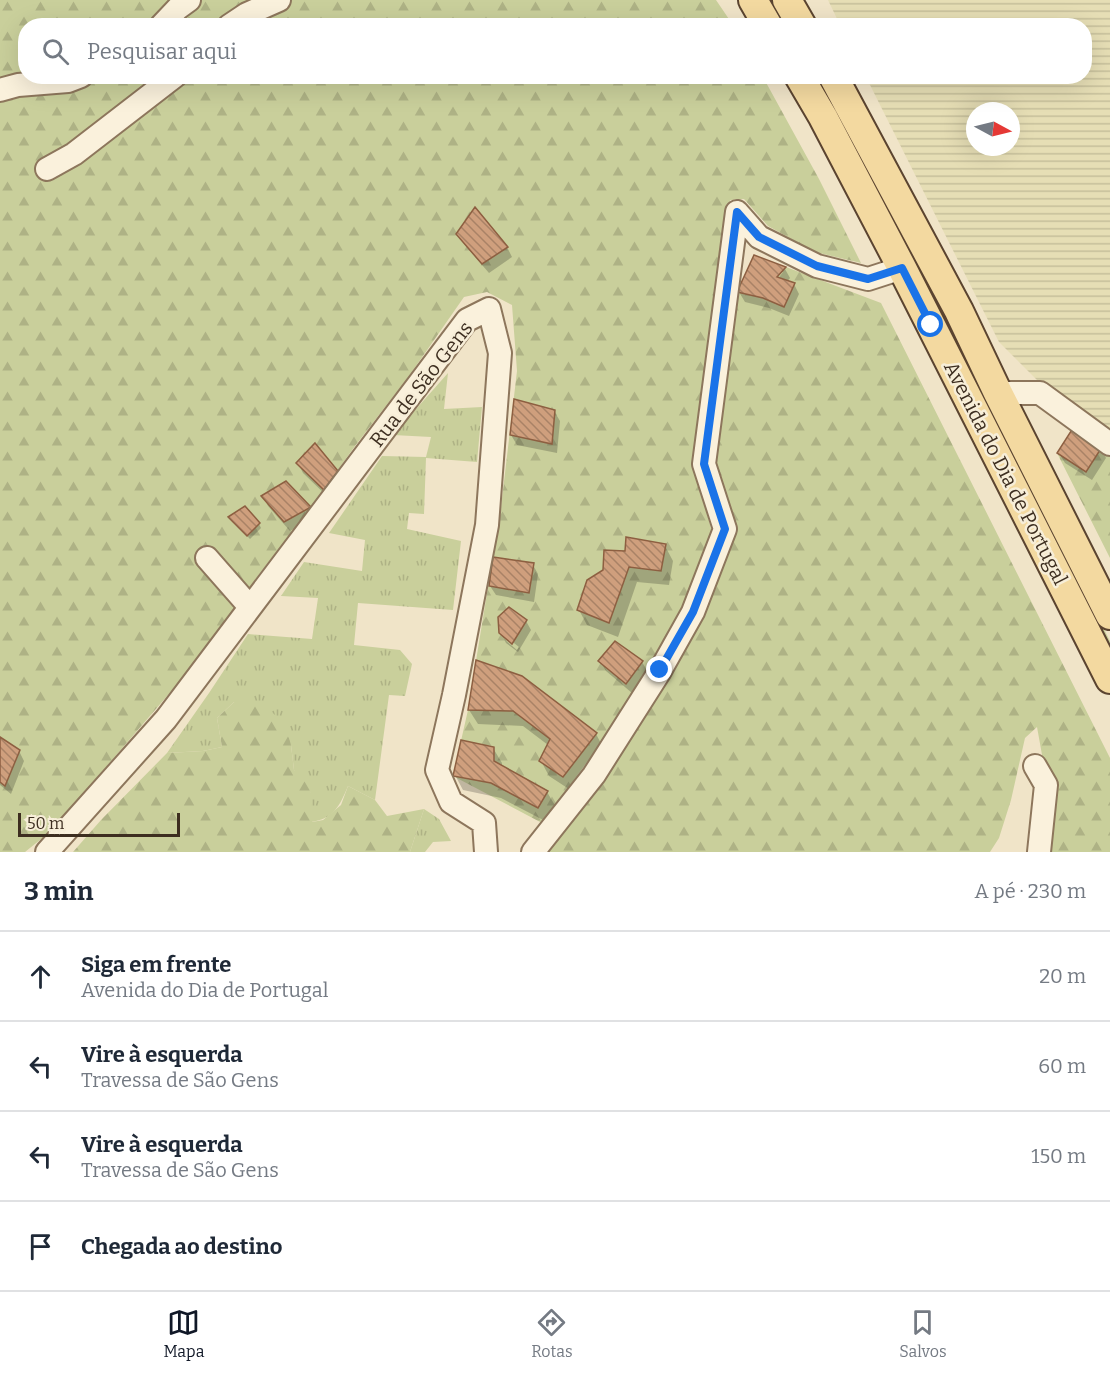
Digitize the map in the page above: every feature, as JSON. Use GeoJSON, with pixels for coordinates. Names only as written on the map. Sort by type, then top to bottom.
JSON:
{"type":"FeatureCollection","features":[{"type":"Feature","properties":{"kind":"main road"},"geometry":{"type":"LineString","coordinates":[[753,0],[763,18]]}},
{"type":"Feature","properties":{"kind":"main road"},"geometry":{"type":"LineString","coordinates":[[787,0],[797,18]]}},
{"type":"Feature","properties":{"kind":"main road","name":"Avenida do Dia de Portugal"},"geometry":{"type":"LineString","coordinates":[[804,84],[902,268],[1110,679]]}},
{"type":"Feature","properties":{"kind":"main road","name":"Avenida do Dia de Portugal"},"geometry":{"type":"LineString","coordinates":[[837,84],[959,311],[1110,615]]}},
{"type":"Feature","properties":{"kind":"street"},"geometry":{"type":"LineString","coordinates":[[169,18],[189,0]]}},
{"type":"Feature","properties":{"kind":"street"},"geometry":{"type":"LineString","coordinates":[[241,18],[279,0]]}},
{"type":"Feature","properties":{"kind":"street"},"geometry":{"type":"LineString","coordinates":[[0,90],[30,84]]}},
{"type":"Feature","properties":{"kind":"street"},"geometry":{"type":"LineString","coordinates":[[47,169],[74,154],[165,84]]}},
{"type":"Feature","properties":{"kind":"street"},"geometry":{"type":"LineString","coordinates":[[533,852],[594,775],[660,670],[693,612],[725,529],[704,464],[737,212],[759,237],[817,266],[868,279],[902,268]]}},
{"type":"Feature","properties":{"kind":"street","name":"Rua de São Gens"},"geometry":{"type":"LineString","coordinates":[[47,852],[166,719],[467,320],[489,309],[500,352],[487,525],[437,770],[451,802],[484,824],[486,852]]}},
{"type":"Feature","properties":{"kind":"street"},"geometry":{"type":"LineString","coordinates":[[998,393],[1040,393],[1110,444]]}},
{"type":"Feature","properties":{"kind":"street"},"geometry":{"type":"LineString","coordinates":[[207,558],[250,607]]}},
{"type":"Feature","properties":{"kind":"street"},"geometry":{"type":"LineString","coordinates":[[1035,766],[1046,785],[1039,852]]}},
{"type":"Feature","properties":{"kind":"shaded area"},"geometry":{"type":"Polygon","coordinates":[[[828,0],[1110,0],[1110,436],[1046,389],[999,342],[870,84],[1092,84],[1092,18],[837,18],[828,0]]]}},
{"type":"Feature","properties":{"kind":"green space"},"geometry":{"type":"Polygon","coordinates":[[[0,0],[716,0],[728,18],[18,18],[18,84],[767,84],[819,179],[861,263],[815,252],[768,226],[744,199],[730,200],[695,469],[712,532],[690,590],[659,651],[607,735],[542,823],[453,776],[468,710],[501,507],[517,371],[512,305],[487,292],[464,297],[409,376],[260,573],[198,660],[51,831],[25,852],[0,852],[0,0]]]}},
{"type":"Feature","properties":{"kind":"green space"},"geometry":{"type":"Polygon","coordinates":[[[786,267],[881,303],[1110,758],[1110,852],[1049,852],[1046,777],[1037,727],[1025,738],[1011,800],[999,838],[990,852],[545,852],[591,796],[624,749],[702,612],[736,527],[715,459],[737,292],[784,306],[777,277],[786,267]]]}},
{"type":"Feature","properties":{"kind":"green space"},"geometry":{"type":"Polygon","coordinates":[[[953,328],[1110,641],[1110,655],[947,331],[953,328]]]}},
{"type":"Feature","properties":{"kind":"green space"},"geometry":{"type":"Polygon","coordinates":[[[448,373],[444,409],[482,407],[477,462],[426,458],[424,514],[409,513],[407,529],[461,541],[453,610],[358,603],[354,645],[400,650],[412,664],[405,696],[389,695],[375,800],[348,786],[339,805],[331,814],[311,822],[311,793],[294,770],[291,745],[234,702],[217,718],[222,747],[203,751],[167,753],[248,634],[312,639],[318,598],[281,596],[304,562],[362,571],[365,540],[329,533],[382,456],[426,457],[431,437],[393,435],[448,373]]]}},
{"type":"Feature","properties":{"kind":"green space"},"geometry":{"type":"Polygon","coordinates":[[[1102,447],[1110,454],[1110,558],[1057,453],[1102,447]]]}},
{"type":"Feature","properties":{"kind":"green space"},"geometry":{"type":"Polygon","coordinates":[[[234,702],[264,705],[285,724],[291,745],[294,770],[308,778],[312,822],[323,820],[341,805],[348,786],[375,800],[387,816],[424,809],[410,852],[73,852],[167,753],[203,751],[222,747],[217,718],[234,702]]]}},
{"type":"Feature","properties":{"kind":"green space"},"geometry":{"type":"Polygon","coordinates":[[[424,809],[439,819],[451,841],[433,842],[425,852],[410,852],[424,809]]]}},
{"type":"Feature","properties":{"kind":"building"},"geometry":{"type":"Polygon","coordinates":[[[475,207],[508,247],[482,264],[456,234],[475,207]]]}},
{"type":"Feature","properties":{"kind":"building"},"geometry":{"type":"Polygon","coordinates":[[[754,255],[786,267],[777,277],[795,283],[784,307],[763,298],[737,292],[754,255]]]}},
{"type":"Feature","properties":{"kind":"building"},"geometry":{"type":"Polygon","coordinates":[[[514,399],[555,410],[552,444],[510,435],[514,399]]]}},
{"type":"Feature","properties":{"kind":"building"},"geometry":{"type":"Polygon","coordinates":[[[1073,428],[1102,447],[1086,472],[1057,453],[1073,428]]]}},
{"type":"Feature","properties":{"kind":"building"},"geometry":{"type":"Polygon","coordinates":[[[315,443],[338,471],[324,490],[296,463],[315,443]]]}},
{"type":"Feature","properties":{"kind":"building"},"geometry":{"type":"Polygon","coordinates":[[[286,481],[311,507],[284,522],[261,496],[286,481]]]}},
{"type":"Feature","properties":{"kind":"building"},"geometry":{"type":"Polygon","coordinates":[[[245,506],[260,523],[247,536],[228,517],[245,506]]]}},
{"type":"Feature","properties":{"kind":"building"},"geometry":{"type":"Polygon","coordinates":[[[626,537],[666,544],[661,571],[629,567],[609,623],[577,610],[587,580],[603,570],[604,550],[625,551],[626,537]]]}},
{"type":"Feature","properties":{"kind":"building"},"geometry":{"type":"Polygon","coordinates":[[[493,557],[534,563],[529,593],[489,586],[493,557]]]}},
{"type":"Feature","properties":{"kind":"building"},"geometry":{"type":"Polygon","coordinates":[[[509,607],[527,620],[512,644],[499,633],[498,617],[509,607]]]}},
{"type":"Feature","properties":{"kind":"building"},"geometry":{"type":"Polygon","coordinates":[[[615,641],[643,661],[626,684],[598,661],[615,641]]]}},
{"type":"Feature","properties":{"kind":"building"},"geometry":{"type":"Polygon","coordinates":[[[476,660],[522,676],[597,733],[563,777],[539,761],[550,739],[513,711],[468,710],[476,660]]]}},
{"type":"Feature","properties":{"kind":"building"},"geometry":{"type":"Polygon","coordinates":[[[0,737],[20,750],[5,786],[0,782],[0,737]]]}},
{"type":"Feature","properties":{"kind":"building"},"geometry":{"type":"Polygon","coordinates":[[[461,740],[494,747],[494,761],[548,791],[538,808],[491,783],[453,776],[461,740]]]}},
{"type":"Feature","properties":{"kind":"route"},"geometry":{"type":"LineString","coordinates":[[660,670],[693,612],[725,529],[704,464],[737,212],[759,237],[817,266],[868,279],[902,268],[931,325]]}}]}
